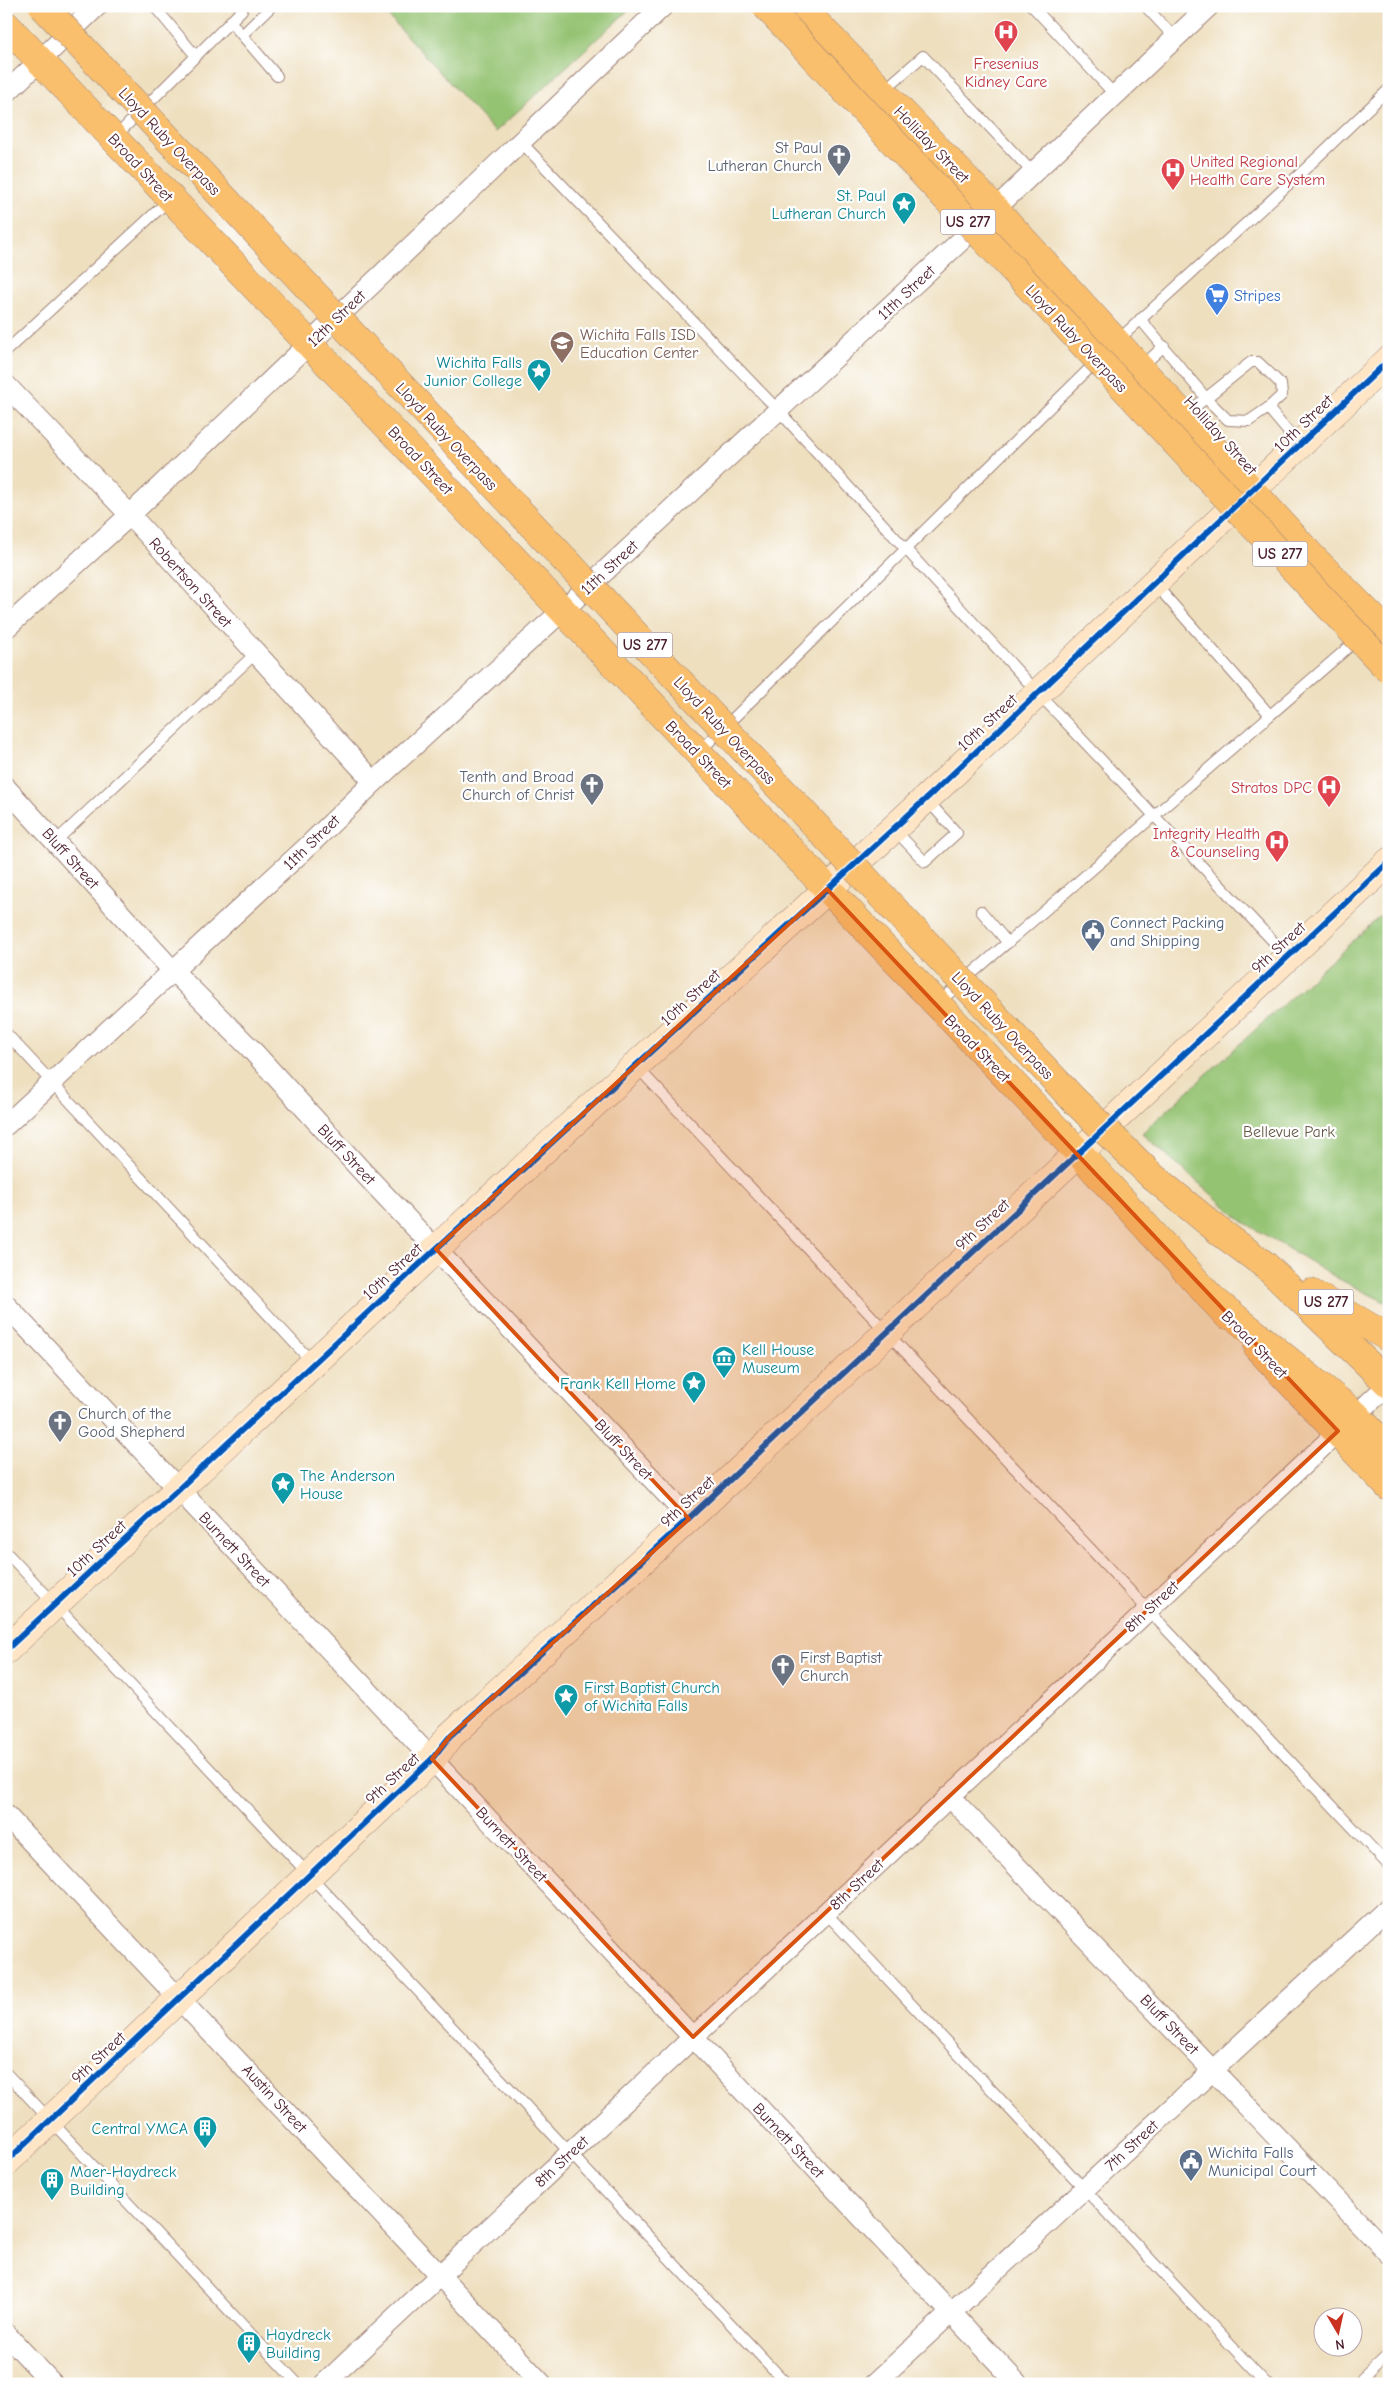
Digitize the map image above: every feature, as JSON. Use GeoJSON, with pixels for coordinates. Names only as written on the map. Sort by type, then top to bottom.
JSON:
{"type":"FeatureCollection","features":[{"type":"Feature","properties":{"kind":"main road","name":"Lloyd Ruby Overpass"},"geometry":{"type":"LineString","coordinates":[[43,6],[1074,1100],[1153,1178],[1219,1231],[1265,1265],[1347,1316],[1389,1338]]}},
{"type":"Feature","properties":{"kind":"main road","name":"Lloyd Ruby Overpass"},"geometry":{"type":"LineString","coordinates":[[766,6],[1389,670]]}},
{"type":"Feature","properties":{"kind":"main road","name":"Holliday Street"},"geometry":{"type":"LineString","coordinates":[[800,6],[995,209],[1110,348],[1141,367],[1314,558],[1383,628]]}},
{"type":"Feature","properties":{"kind":"main road","name":"Broad Street"},"geometry":{"type":"LineString","coordinates":[[6,25],[1078,1152],[1210,1297],[1347,1423]]}},
{"type":"Feature","properties":{"kind":"main road"},"geometry":{"type":"LineString","coordinates":[[1265,1265],[1389,1384]]}},
{"type":"Feature","properties":{"kind":"main road"},"geometry":{"type":"LineString","coordinates":[[1347,1423],[1389,1450]]}},
{"type":"Feature","properties":{"kind":"main road"},"geometry":{"type":"LineString","coordinates":[[1347,1423],[1389,1487]]}},
{"type":"Feature","properties":{"kind":"street"},"geometry":{"type":"LineString","coordinates":[[6,93],[97,6]]}},
{"type":"Feature","properties":{"kind":"street","name":"12th Street"},"geometry":{"type":"LineString","coordinates":[[6,628],[130,515],[663,6]]}},
{"type":"Feature","properties":{"kind":"street","name":"11th Street"},"geometry":{"type":"LineString","coordinates":[[6,1125],[374,782],[1033,174],[1209,6]]}},
{"type":"Feature","properties":{"kind":"street","name":"10th Street"},"geometry":{"type":"LineString","coordinates":[[6,1650],[436,1249],[926,798],[1389,360]]}},
{"type":"Feature","properties":{"kind":"street","name":"Robertson Street"},"geometry":{"type":"LineString","coordinates":[[6,385],[130,515],[374,782]]}},
{"type":"Feature","properties":{"kind":"street","name":"Bluff Street"},"geometry":{"type":"LineString","coordinates":[[6,788],[173,971],[250,1048],[689,1518]]}},
{"type":"Feature","properties":{"kind":"street","name":"9th Street"},"geometry":{"type":"LineString","coordinates":[[6,2162],[432,1759],[450,1736],[689,1518],[1389,862]]}},
{"type":"Feature","properties":{"kind":"street","name":"Burnett Street"},"geometry":{"type":"LineString","coordinates":[[6,1305],[1018,2384]]}},
{"type":"Feature","properties":{"kind":"street","name":"8th Street"},"geometry":{"type":"LineString","coordinates":[[324,2384],[1389,1384]]}},
{"type":"Feature","properties":{"kind":"street","name":"Bluff Street"},"geometry":{"type":"LineString","coordinates":[[949,1796],[1389,2254]]}},
{"type":"Feature","properties":{"kind":"street","name":"Austin Street"},"geometry":{"type":"LineString","coordinates":[[6,1815],[181,1998],[542,2384]]}},
{"type":"Feature","properties":{"kind":"street","name":"7th Street"},"geometry":{"type":"LineString","coordinates":[[874,2384],[950,2311],[1389,1907]]}},
{"type":"Feature","properties":{"kind":"street"},"geometry":{"type":"LineString","coordinates":[[6,2334],[53,2384]]}},
{"type":"Feature","properties":{"kind":"lane"},"geometry":{"type":"LineString","coordinates":[[154,6],[195,55]]}},
{"type":"Feature","properties":{"kind":"lane"},"geometry":{"type":"LineString","coordinates":[[242,35],[272,6]]}},
{"type":"Feature","properties":{"kind":"lane"},"geometry":{"type":"LineString","coordinates":[[1032,6],[1115,95]]}},
{"type":"Feature","properties":{"kind":"lane"},"geometry":{"type":"LineString","coordinates":[[1145,6],[1175,38]]}},
{"type":"Feature","properties":{"kind":"lane"},"geometry":{"type":"LineString","coordinates":[[114,138],[242,10]]}},
{"type":"Feature","properties":{"kind":"lane"},"geometry":{"type":"LineString","coordinates":[[230,21],[277,76]]}},
{"type":"Feature","properties":{"kind":"lane"},"geometry":{"type":"LineString","coordinates":[[882,92],[923,56],[1033,174]]}},
{"type":"Feature","properties":{"kind":"lane"},"geometry":{"type":"LineString","coordinates":[[698,752],[1140,319],[1302,172],[1389,89]]}},
{"type":"Feature","properties":{"kind":"lane"},"geometry":{"type":"LineString","coordinates":[[521,142],[778,410],[1038,692],[1287,957]]}},
{"type":"Feature","properties":{"kind":"lane"},"geometry":{"type":"LineString","coordinates":[[6,351],[171,198]]}},
{"type":"Feature","properties":{"kind":"lane"},"geometry":{"type":"LineString","coordinates":[[1140,319],[1206,398],[1228,420],[1249,421],[1268,408],[1282,395],[1280,384],[1258,362],[1251,362],[1206,398],[1185,415]]}},
{"type":"Feature","properties":{"kind":"lane"},"geometry":{"type":"LineString","coordinates":[[1141,367],[1164,346]]}},
{"type":"Feature","properties":{"kind":"lane"},"geometry":{"type":"LineString","coordinates":[[1268,408],[1300,446]]}},
{"type":"Feature","properties":{"kind":"lane"},"geometry":{"type":"LineString","coordinates":[[1154,583],[1270,715]]}},
{"type":"Feature","properties":{"kind":"lane"},"geometry":{"type":"LineString","coordinates":[[937,1004],[1270,715],[1383,628]]}},
{"type":"Feature","properties":{"kind":"lane"},"geometry":{"type":"LineString","coordinates":[[56,841],[256,653]]}},
{"type":"Feature","properties":{"kind":"lane"},"geometry":{"type":"LineString","coordinates":[[893,828],[925,862],[957,832],[926,798]]}},
{"type":"Feature","properties":{"kind":"lane"},"geometry":{"type":"LineString","coordinates":[[982,911],[1008,943]]}},
{"type":"Feature","properties":{"kind":"lane"},"geometry":{"type":"LineString","coordinates":[[6,1033],[314,1363]]}},
{"type":"Feature","properties":{"kind":"lane"},"geometry":{"type":"LineString","coordinates":[[635,1065],[1389,1866]]}},
{"type":"Feature","properties":{"kind":"lane"},"geometry":{"type":"LineString","coordinates":[[6,1552],[787,2384]]}},
{"type":"Feature","properties":{"kind":"lane"},"geometry":{"type":"LineString","coordinates":[[825,1912],[1267,2384]]}},
{"type":"Feature","properties":{"kind":"lane"},"geometry":{"type":"LineString","coordinates":[[6,2073],[298,2384]]}},
{"type":"Feature","properties":{"kind":"lane"},"geometry":{"type":"LineString","coordinates":[[1356,2384],[1389,2353]]}},
{"type":"Feature","properties":{"kind":"highlighted area"},"geometry":{"type":"Polygon","coordinates":[[[827,889],[1338,1431],[693,2037],[432,1759],[450,1736],[689,1519],[436,1249],[827,889]]]}},
{"type":"Feature","properties":{"kind":"green space"},"geometry":{"type":"Polygon","coordinates":[[[379,6],[633,6],[495,132],[379,6]]]}},
{"type":"Feature","properties":{"kind":"green space","name":"Bellevue Park"},"geometry":{"type":"Polygon","coordinates":[[[1389,908],[1389,1304],[1339,1279],[1242,1221],[1142,1133],[1389,908]]]}},
{"type":"Feature","properties":{"kind":"cycle path"},"geometry":{"type":"LineString","coordinates":[[6,1650],[436,1249],[941,785],[1389,360]]}},
{"type":"Feature","properties":{"kind":"cycle path"},"geometry":{"type":"LineString","coordinates":[[6,2162],[432,1759],[450,1736],[689,1518],[1389,862]]}},
{"type":"Feature","properties":{"kind":"place","name":"Fresenius Kidney Care"},"geometry":{"type":"Point","coordinates":[1006,53]}},
{"type":"Feature","properties":{"kind":"place","name":"St Paul Lutheran Church"},"geometry":{"type":"Point","coordinates":[839,177]}},
{"type":"Feature","properties":{"kind":"place","name":"United Regional Health Care System"},"geometry":{"type":"Point","coordinates":[1173,191]}},
{"type":"Feature","properties":{"kind":"place","name":"St. Paul Lutheran Church"},"geometry":{"type":"Point","coordinates":[904,225]}},
{"type":"Feature","properties":{"kind":"place","name":"Stripes"},"geometry":{"type":"Point","coordinates":[1217,316]}},
{"type":"Feature","properties":{"kind":"place","name":"Wichita Falls ISD Education Center"},"geometry":{"type":"Point","coordinates":[562,364]}},
{"type":"Feature","properties":{"kind":"place","name":"Wichita Falls Junior College"},"geometry":{"type":"Point","coordinates":[539,392]}},
{"type":"Feature","properties":{"kind":"place","name":"Tenth and Broad Church of Christ"},"geometry":{"type":"Point","coordinates":[592,806]}},
{"type":"Feature","properties":{"kind":"place","name":"Stratos DPC"},"geometry":{"type":"Point","coordinates":[1329,808]}},
{"type":"Feature","properties":{"kind":"place","name":"Integrity Health & Counseling"},"geometry":{"type":"Point","coordinates":[1277,863]}},
{"type":"Feature","properties":{"kind":"place","name":"Connect Packing and Shipping"},"geometry":{"type":"Point","coordinates":[1093,952]}},
{"type":"Feature","properties":{"kind":"place","name":"Kell House Museum"},"geometry":{"type":"Point","coordinates":[724,1379]}},
{"type":"Feature","properties":{"kind":"place","name":"Frank Kell Home"},"geometry":{"type":"Point","coordinates":[694,1404]}},
{"type":"Feature","properties":{"kind":"place","name":"Church of the Good Shepherd"},"geometry":{"type":"Point","coordinates":[60,1443]}},
{"type":"Feature","properties":{"kind":"place","name":"The Anderson House"},"geometry":{"type":"Point","coordinates":[283,1505]}},
{"type":"Feature","properties":{"kind":"place","name":"First Baptist Church"},"geometry":{"type":"Point","coordinates":[783,1687]}},
{"type":"Feature","properties":{"kind":"place","name":"First Baptist Church of Wichita Falls"},"geometry":{"type":"Point","coordinates":[566,1717]}},
{"type":"Feature","properties":{"kind":"place","name":"Central YMCA"},"geometry":{"type":"Point","coordinates":[205,2149]}},
{"type":"Feature","properties":{"kind":"place","name":"Wichita Falls Municipal Court"},"geometry":{"type":"Point","coordinates":[1191,2182]}},
{"type":"Feature","properties":{"kind":"place","name":"Maer-Haydreck Building"},"geometry":{"type":"Point","coordinates":[52,2201]}},
{"type":"Feature","properties":{"kind":"place","name":"Haydreck Building"},"geometry":{"type":"Point","coordinates":[249,2364]}}]}
